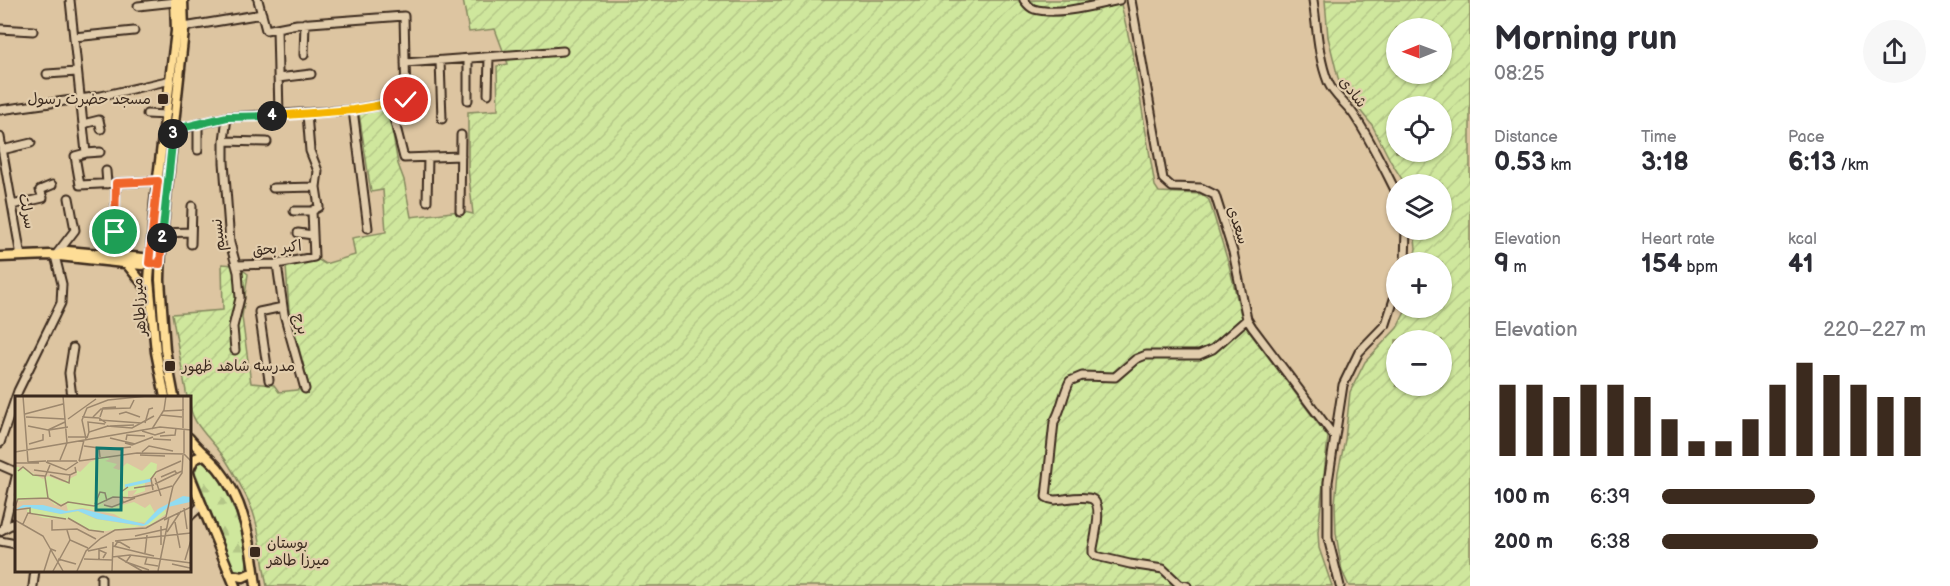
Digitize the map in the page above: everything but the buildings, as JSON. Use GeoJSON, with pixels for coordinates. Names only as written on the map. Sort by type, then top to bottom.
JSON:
{"type":"FeatureCollection","features":[{"type":"Feature","properties":{"kind":"main road","name":"میرزاطاهر"},"geometry":{"type":"LineString","coordinates":[[174,396],[165,350],[160,264],[184,27],[178,1]]}},
{"type":"Feature","properties":{"kind":"main road","name":"میرزاطاهر"},"geometry":{"type":"LineString","coordinates":[[165,396],[156,352],[149,263],[178,1]]}},
{"type":"Feature","properties":{"kind":"main road"},"geometry":{"type":"LineString","coordinates":[[134,257],[150,244]]}},
{"type":"Feature","properties":{"kind":"main road"},"geometry":{"type":"LineString","coordinates":[[55,256],[67,251],[143,258],[149,263]]}},
{"type":"Feature","properties":{"kind":"main road"},"geometry":{"type":"LineString","coordinates":[[0,257],[55,256],[142,265],[160,264]]}},
{"type":"Feature","properties":{"kind":"main road"},"geometry":{"type":"LineString","coordinates":[[126,263],[150,292]]}},
{"type":"Feature","properties":{"kind":"main road"},"geometry":{"type":"LineString","coordinates":[[190,439],[218,468],[236,499],[249,540],[256,586]]}},
{"type":"Feature","properties":{"kind":"main road"},"geometry":{"type":"LineString","coordinates":[[190,467],[194,459],[204,455]]}},
{"type":"Feature","properties":{"kind":"main road"},"geometry":{"type":"LineString","coordinates":[[190,476],[235,586]]}},
{"type":"Feature","properties":{"kind":"main road"},"geometry":{"type":"LineString","coordinates":[[231,575],[243,577],[254,572]]}},
{"type":"Feature","properties":{"kind":"street"},"geometry":{"type":"LineString","coordinates":[[70,0],[86,153]]}},
{"type":"Feature","properties":{"kind":"street"},"geometry":{"type":"LineString","coordinates":[[173,130],[227,117],[279,116],[353,110],[406,100],[404,16],[305,23],[266,30],[258,0]]}},
{"type":"Feature","properties":{"kind":"street"},"geometry":{"type":"LineString","coordinates":[[1024,0],[1031,9],[1046,11],[1083,8],[1119,0]]}},
{"type":"Feature","properties":{"kind":"street","name":"سعدی"},"geometry":{"type":"LineString","coordinates":[[1131,0],[1163,179],[1172,187],[1201,188],[1215,195],[1233,252],[1248,319],[1334,436]]}},
{"type":"Feature","properties":{"kind":"street","name":"شادی"},"geometry":{"type":"LineString","coordinates":[[1313,0],[1322,63],[1328,83],[1364,129],[1387,174]]}},
{"type":"Feature","properties":{"kind":"street"},"geometry":{"type":"LineString","coordinates":[[138,6],[178,1]]}},
{"type":"Feature","properties":{"kind":"street"},"geometry":{"type":"LineString","coordinates":[[184,27],[262,14]]}},
{"type":"Feature","properties":{"kind":"street"},"geometry":{"type":"LineString","coordinates":[[304,55],[305,23]]}},
{"type":"Feature","properties":{"kind":"street"},"geometry":{"type":"LineString","coordinates":[[277,28],[279,116]]}},
{"type":"Feature","properties":{"kind":"street"},"geometry":{"type":"LineString","coordinates":[[0,29],[33,31]]}},
{"type":"Feature","properties":{"kind":"street"},"geometry":{"type":"LineString","coordinates":[[74,37],[134,30]]}},
{"type":"Feature","properties":{"kind":"street"},"geometry":{"type":"LineString","coordinates":[[405,63],[564,51]]}},
{"type":"Feature","properties":{"kind":"street"},"geometry":{"type":"LineString","coordinates":[[489,57],[489,94]]}},
{"type":"Feature","properties":{"kind":"street"},"geometry":{"type":"LineString","coordinates":[[468,59],[468,100]]}},
{"type":"Feature","properties":{"kind":"street"},"geometry":{"type":"LineString","coordinates":[[440,61],[442,119]]}},
{"type":"Feature","properties":{"kind":"street"},"geometry":{"type":"LineString","coordinates":[[47,74],[77,72]]}},
{"type":"Feature","properties":{"kind":"street"},"geometry":{"type":"LineString","coordinates":[[278,78],[311,74]]}},
{"type":"Feature","properties":{"kind":"street"},"geometry":{"type":"LineString","coordinates":[[0,110],[101,96],[171,80]]}},
{"type":"Feature","properties":{"kind":"street"},"geometry":{"type":"LineString","coordinates":[[390,103],[404,158],[461,156]]}},
{"type":"Feature","properties":{"kind":"street"},"geometry":{"type":"LineString","coordinates":[[353,110],[368,228]]}},
{"type":"Feature","properties":{"kind":"street"},"geometry":{"type":"LineString","coordinates":[[147,114],[166,115]]}},
{"type":"Feature","properties":{"kind":"street","name":"اکبر بحق"},"geometry":{"type":"LineString","coordinates":[[236,265],[277,264],[314,257],[312,212],[319,207],[316,187],[318,171],[310,151],[308,114]]}},
{"type":"Feature","properties":{"kind":"street","name":"نسیم"},"geometry":{"type":"LineString","coordinates":[[227,117],[224,141],[230,243],[236,265],[240,298],[233,327],[235,350]]}},
{"type":"Feature","properties":{"kind":"street"},"geometry":{"type":"LineString","coordinates":[[83,124],[99,120],[101,129]]}},
{"type":"Feature","properties":{"kind":"street"},"geometry":{"type":"LineString","coordinates":[[198,124],[198,150]]}},
{"type":"Feature","properties":{"kind":"street"},"geometry":{"type":"LineString","coordinates":[[460,211],[461,135]]}},
{"type":"Feature","properties":{"kind":"street","name":"سرلت"},"geometry":{"type":"LineString","coordinates":[[0,137],[21,256]]}},
{"type":"Feature","properties":{"kind":"street"},"geometry":{"type":"LineString","coordinates":[[224,141],[267,142]]}},
{"type":"Feature","properties":{"kind":"street"},"geometry":{"type":"LineString","coordinates":[[2,150],[31,143]]}},
{"type":"Feature","properties":{"kind":"street"},"geometry":{"type":"LineString","coordinates":[[100,152],[75,156],[80,185],[158,181]]}},
{"type":"Feature","properties":{"kind":"street"},"geometry":{"type":"LineString","coordinates":[[427,201],[428,157]]}},
{"type":"Feature","properties":{"kind":"street"},"geometry":{"type":"LineString","coordinates":[[106,171],[107,184]]}},
{"type":"Feature","properties":{"kind":"street"},"geometry":{"type":"LineString","coordinates":[[115,232],[116,183]]}},
{"type":"Feature","properties":{"kind":"street"},"geometry":{"type":"LineString","coordinates":[[12,205],[43,198],[40,190],[52,185]]}},
{"type":"Feature","properties":{"kind":"street"},"geometry":{"type":"LineString","coordinates":[[273,188],[316,187]]}},
{"type":"Feature","properties":{"kind":"street"},"geometry":{"type":"LineString","coordinates":[[16,396],[62,303],[62,284],[55,256],[75,230],[69,198]]}},
{"type":"Feature","properties":{"kind":"street"},"geometry":{"type":"LineString","coordinates":[[191,244],[192,206]]}},
{"type":"Feature","properties":{"kind":"street"},"geometry":{"type":"LineString","coordinates":[[294,211],[312,212]]}},
{"type":"Feature","properties":{"kind":"street"},"geometry":{"type":"LineString","coordinates":[[162,233],[191,232]]}},
{"type":"Feature","properties":{"kind":"street"},"geometry":{"type":"LineString","coordinates":[[297,233],[313,235]]}},
{"type":"Feature","properties":{"kind":"street","name":"برج"},"geometry":{"type":"LineString","coordinates":[[277,264],[283,307],[305,389]]}},
{"type":"Feature","properties":{"kind":"street"},"geometry":{"type":"LineString","coordinates":[[269,380],[259,312],[283,307]]}},
{"type":"Feature","properties":{"kind":"street"},"geometry":{"type":"LineString","coordinates":[[1340,586],[1328,538],[1328,482],[1343,385],[1359,352],[1386,324],[1388,318]]}},
{"type":"Feature","properties":{"kind":"street"},"geometry":{"type":"LineString","coordinates":[[1187,586],[1179,584],[1163,569],[1096,556],[1093,548],[1099,510],[1093,499],[1051,500],[1046,497],[1054,422],[1070,381],[1082,376],[1115,377],[1136,359],[1146,355],[1199,355],[1213,349],[1248,319]]}},
{"type":"Feature","properties":{"kind":"street"},"geometry":{"type":"LineString","coordinates":[[72,396],[69,373],[73,348]]}},
{"type":"Feature","properties":{"kind":"street"},"geometry":{"type":"LineString","coordinates":[[0,443],[15,400]]}},
{"type":"Feature","properties":{"kind":"street"},"geometry":{"type":"LineString","coordinates":[[0,465],[15,472]]}},
{"type":"Feature","properties":{"kind":"street"},"geometry":{"type":"LineString","coordinates":[[2,530],[15,481]]}},
{"type":"Feature","properties":{"kind":"street"},"geometry":{"type":"LineString","coordinates":[[190,516],[202,505]]}},
{"type":"Feature","properties":{"kind":"street"},"geometry":{"type":"LineString","coordinates":[[0,542],[15,544]]}},
{"type":"Feature","properties":{"kind":"street"},"geometry":{"type":"LineString","coordinates":[[33,586],[34,571]]}},
{"type":"Feature","properties":{"kind":"green space"},"geometry":{"type":"Polygon","coordinates":[[[463,0],[1120,0],[1133,56],[1155,186],[1159,192],[1201,194],[1209,200],[1229,265],[1241,315],[1248,330],[1328,437],[1318,532],[1319,548],[1332,586],[267,586],[258,531],[248,500],[228,463],[199,427],[192,413],[172,314],[223,310],[222,264],[236,265],[248,274],[242,317],[251,383],[274,385],[279,392],[305,389],[308,383],[289,310],[286,266],[314,257],[325,264],[355,255],[352,238],[386,232],[383,190],[371,192],[359,113],[388,107],[398,164],[404,180],[411,217],[460,211],[473,214],[468,168],[468,112],[498,110],[497,66],[508,64],[495,29],[469,32],[463,0]]]}},
{"type":"Feature","properties":{"kind":"green space"},"geometry":{"type":"Polygon","coordinates":[[[1325,0],[1470,0],[1470,586],[1349,586],[1342,571],[1336,533],[1335,504],[1338,472],[1345,440],[1350,392],[1365,362],[1386,340],[1386,396],[1452,396],[1452,330],[1395,330],[1402,318],[1452,318],[1452,252],[1415,252],[1415,240],[1452,240],[1452,174],[1399,174],[1391,162],[1452,162],[1452,96],[1386,96],[1386,152],[1372,125],[1340,86],[1328,37],[1325,0]]]}},
{"type":"Feature","properties":{"kind":"green space"},"geometry":{"type":"Polygon","coordinates":[[[205,462],[220,480],[235,512],[244,539],[247,563],[245,571],[234,571],[195,472],[198,463],[205,462]]]}},
{"type":"Feature","properties":{"kind":"place","name":"مسجد حضرت رسول"},"geometry":{"type":"Point","coordinates":[163,99]}},
{"type":"Feature","properties":{"kind":"place","name":"مدرسه شاهد ظهور"},"geometry":{"type":"Point","coordinates":[170,366]}},
{"type":"Feature","properties":{"kind":"place","name":"بوستان میرزا طاهر"},"geometry":{"type":"Point","coordinates":[255,552]}},
{"type":"Feature","properties":{"kind":"route"},"geometry":{"type":"LineString","coordinates":[[115,232],[116,183],[158,181],[149,263],[160,264],[173,130],[227,117],[279,116],[353,110],[406,100]]}}]}
